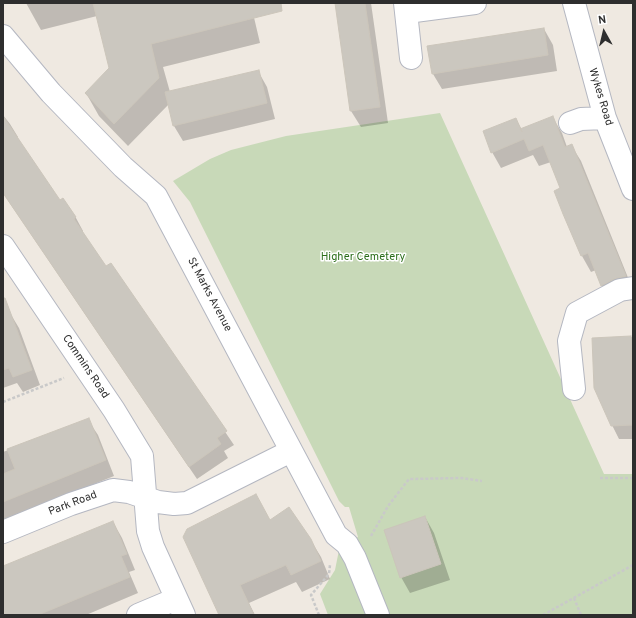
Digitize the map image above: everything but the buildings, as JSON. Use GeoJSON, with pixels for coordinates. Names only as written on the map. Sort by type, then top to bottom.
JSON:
{"type":"FeatureCollection","features":[{"type":"Feature","properties":{"kind":"street"},"geometry":{"type":"LineString","coordinates":[[411,58],[406,8],[474,3]]}},
{"type":"Feature","properties":{"kind":"street","name":"Wykes Road"},"geometry":{"type":"LineString","coordinates":[[574,3],[605,118],[633,189]]}},
{"type":"Feature","properties":{"kind":"street","name":"St Marks Avenue"},"geometry":{"type":"LineString","coordinates":[[3,36],[57,98],[123,167],[156,196],[336,535],[347,544],[355,558],[378,615]]}},
{"type":"Feature","properties":{"kind":"street"},"geometry":{"type":"LineString","coordinates":[[570,123],[581,119],[605,118]]}},
{"type":"Feature","properties":{"kind":"street","name":"Commins Road"},"geometry":{"type":"LineString","coordinates":[[3,246],[12,275],[86,369],[114,410],[142,456],[148,531],[153,547],[180,607]]}},
{"type":"Feature","properties":{"kind":"street"},"geometry":{"type":"LineString","coordinates":[[574,390],[569,341],[577,313],[620,290],[633,288]]}},
{"type":"Feature","properties":{"kind":"street"},"geometry":{"type":"LineString","coordinates":[[146,497],[158,502],[174,504],[187,503],[291,451]]}},
{"type":"Feature","properties":{"kind":"street","name":"Park Road"},"geometry":{"type":"LineString","coordinates":[[3,532],[71,504],[113,490],[146,497]]}},
{"type":"Feature","properties":{"kind":"street"},"geometry":{"type":"LineString","coordinates":[[138,615],[180,607]]}},
{"type":"Feature","properties":{"kind":"path"},"geometry":{"type":"LineString","coordinates":[[3,402],[86,369]]}},
{"type":"Feature","properties":{"kind":"path"},"geometry":{"type":"LineString","coordinates":[[355,558],[373,534],[388,506],[409,480],[462,478],[482,481]]}},
{"type":"Feature","properties":{"kind":"path"},"geometry":{"type":"LineString","coordinates":[[600,478],[633,478]]}},
{"type":"Feature","properties":{"kind":"path"},"geometry":{"type":"LineString","coordinates":[[319,615],[311,595],[329,574],[336,535]]}},
{"type":"Feature","properties":{"kind":"path"},"geometry":{"type":"LineString","coordinates":[[543,615],[633,565]]}},
{"type":"Feature","properties":{"kind":"path"},"geometry":{"type":"LineString","coordinates":[[574,598],[581,615]]}},
{"type":"Feature","properties":{"kind":"green space","name":"Higher Cemetery"},"geometry":{"type":"Polygon","coordinates":[[[440,113],[604,474],[633,474],[633,615],[328,615],[320,594],[335,570],[340,545],[358,537],[349,507],[345,507],[339,501],[190,202],[173,181],[210,159],[231,150],[286,136],[440,113]]]}}]}
